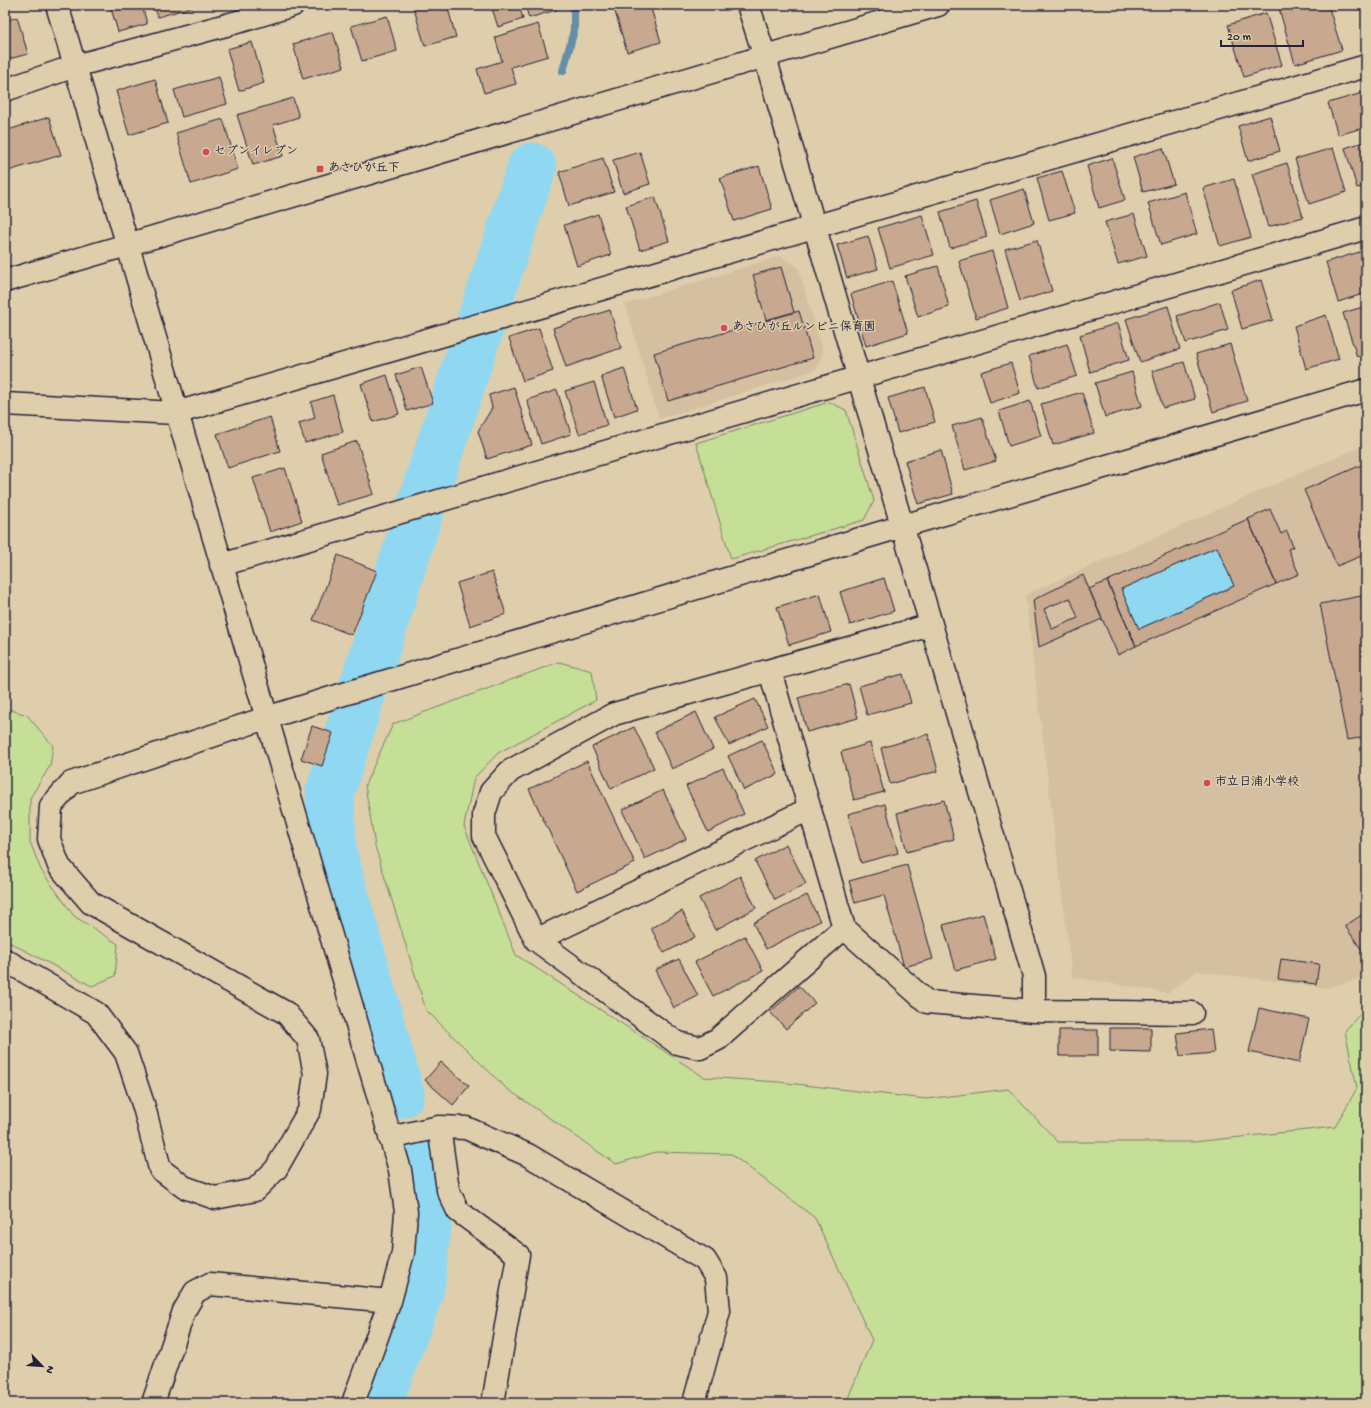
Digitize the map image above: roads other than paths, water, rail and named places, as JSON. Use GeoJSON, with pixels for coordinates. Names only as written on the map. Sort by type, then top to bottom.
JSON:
{"type":"FeatureCollection","features":[{"type":"Feature","properties":{"kind":"street"},"geometry":{"type":"LineString","coordinates":[[57,5],[400,1170],[406,1212],[403,1252],[390,1301],[353,1403]]}},
{"type":"Feature","properties":{"kind":"street"},"geometry":{"type":"LineString","coordinates":[[5,90],[239,13],[293,5]]}},
{"type":"Feature","properties":{"kind":"street"},"geometry":{"type":"LineString","coordinates":[[748,5],[765,57],[1034,976],[1034,1010]]}},
{"type":"Feature","properties":{"kind":"street"},"geometry":{"type":"LineString","coordinates":[[5,281],[938,5]]}},
{"type":"Feature","properties":{"kind":"street"},"geometry":{"type":"LineString","coordinates":[[5,404],[176,413],[815,228],[1366,66]]}},
{"type":"Feature","properties":{"kind":"street"},"geometry":{"type":"LineString","coordinates":[[221,565],[1366,228]]}},
{"type":"Feature","properties":{"kind":"street"},"geometry":{"type":"LineString","coordinates":[[5,960],[96,1013],[126,1053],[144,1107],[160,1169],[184,1187],[215,1198],[255,1190],[276,1169],[310,1109],[315,1074],[308,1039],[286,1013],[91,903],[59,866],[49,839],[51,806],[71,782],[266,718],[365,688],[902,526],[1366,390]]}},
{"type":"Feature","properties":{"kind":"street"},"geometry":{"type":"LineString","coordinates":[[844,928],[718,1039],[700,1048],[677,1043],[536,940],[484,836],[484,814],[491,792],[510,771],[614,714],[932,625]]}},
{"type":"Feature","properties":{"kind":"street"},"geometry":{"type":"LineString","coordinates":[[770,670],[844,928],[927,1002],[1034,1010],[1192,1013]]}},
{"type":"Feature","properties":{"kind":"street"},"geometry":{"type":"LineString","coordinates":[[536,940],[809,809]]}},
{"type":"Feature","properties":{"kind":"street"},"geometry":{"type":"LineString","coordinates":[[390,1138],[439,1128],[466,1128],[528,1155],[705,1260],[716,1278],[719,1311],[694,1403]]}},
{"type":"Feature","properties":{"kind":"street"},"geometry":{"type":"LineString","coordinates":[[439,1128],[448,1190],[458,1211],[518,1255],[493,1403]]}},
{"type":"Feature","properties":{"kind":"street"},"geometry":{"type":"LineString","coordinates":[[153,1403],[184,1311],[195,1292],[210,1284],[390,1301]]}},
{"type":"Feature","properties":{"kind":"water"},"geometry":{"type":"Polygon","coordinates":[[[1217,547],[1234,586],[1139,629],[1121,589],[1217,547]]]}},
{"type":"Feature","properties":{"kind":"waterway"},"geometry":{"type":"LineString","coordinates":[[563,71],[574,30],[574,5]]}},
{"type":"Feature","properties":{"kind":"waterway"},"geometry":{"type":"LineString","coordinates":[[400,1094],[332,852],[330,792],[428,484],[532,167]]}},
{"type":"Feature","properties":{"kind":"waterway"},"geometry":{"type":"LineString","coordinates":[[378,1403],[420,1289],[430,1198],[417,1153]]}},
{"type":"Feature","properties":{"kind":"place","name":"セブンイレブン"},"geometry":{"type":"Point","coordinates":[206,152]}},
{"type":"Feature","properties":{"kind":"place","name":"あさひが丘下"},"geometry":{"type":"Point","coordinates":[320,169]}},
{"type":"Feature","properties":{"kind":"place","name":"あさひが丘ルンビニ保育園"},"geometry":{"type":"Point","coordinates":[724,328]}},
{"type":"Feature","properties":{"kind":"place","name":"市立日浦小学校"},"geometry":{"type":"Point","coordinates":[1207,783]}}]}
